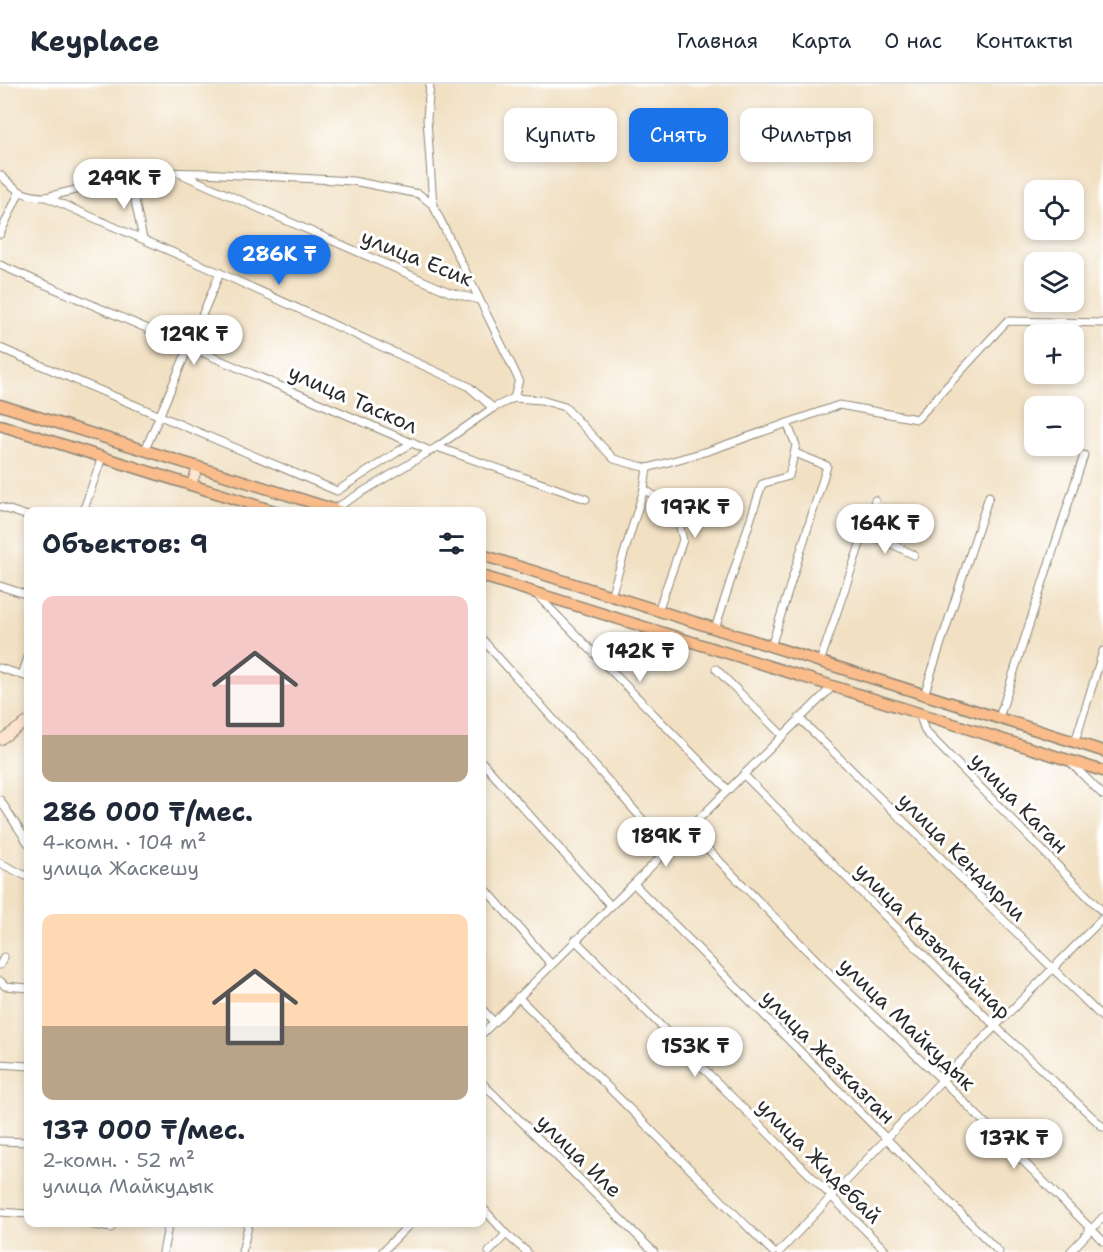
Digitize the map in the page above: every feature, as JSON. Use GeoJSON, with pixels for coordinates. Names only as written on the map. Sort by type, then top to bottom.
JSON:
{"type":"FeatureCollection","features":[{"type":"Feature","properties":{"kind":"main road"},"geometry":{"type":"LineString","coordinates":[[0,405],[323,507]]}},
{"type":"Feature","properties":{"kind":"main road"},"geometry":{"type":"LineString","coordinates":[[0,425],[261,507]]}},
{"type":"Feature","properties":{"kind":"main road"},"geometry":{"type":"LineString","coordinates":[[486,556],[1103,751]]}},
{"type":"Feature","properties":{"kind":"main road"},"geometry":{"type":"LineString","coordinates":[[486,577],[1103,771]]}},
{"type":"Feature","properties":{"kind":"street"},"geometry":{"type":"LineString","coordinates":[[430,84],[427,119],[433,204],[519,380],[514,398]]}},
{"type":"Feature","properties":{"kind":"street"},"geometry":{"type":"LineString","coordinates":[[0,175],[19,193],[30,197],[46,197],[151,172],[178,172],[353,182],[419,195],[433,204]]}},
{"type":"Feature","properties":{"kind":"street","name":"улица Есик"},"geometry":{"type":"LineString","coordinates":[[178,172],[449,292],[479,300]]}},
{"type":"Feature","properties":{"kind":"street"},"geometry":{"type":"LineString","coordinates":[[130,177],[143,239]]}},
{"type":"Feature","properties":{"kind":"street"},"geometry":{"type":"LineString","coordinates":[[0,234],[19,193]]}},
{"type":"Feature","properties":{"kind":"street"},"geometry":{"type":"LineString","coordinates":[[46,197],[468,386],[493,408]]}},
{"type":"Feature","properties":{"kind":"street","name":"улица Таскол"},"geometry":{"type":"LineString","coordinates":[[0,265],[190,345],[428,450]]}},
{"type":"Feature","properties":{"kind":"street"},"geometry":{"type":"LineString","coordinates":[[145,450],[220,273]]}},
{"type":"Feature","properties":{"kind":"street"},"geometry":{"type":"LineString","coordinates":[[342,507],[428,450],[437,447],[493,408],[514,398],[541,400],[565,407],[614,459],[647,468],[708,451],[839,405],[917,419],[1007,321],[1103,323]]}},
{"type":"Feature","properties":{"kind":"street"},"geometry":{"type":"LineString","coordinates":[[0,348],[337,491],[413,442]]}},
{"type":"Feature","properties":{"kind":"street"},"geometry":{"type":"LineString","coordinates":[[716,629],[762,484],[789,476],[796,446],[787,423]]}},
{"type":"Feature","properties":{"kind":"street"},"geometry":{"type":"LineString","coordinates":[[437,447],[586,499]]}},
{"type":"Feature","properties":{"kind":"street"},"geometry":{"type":"LineString","coordinates":[[771,647],[827,466],[795,453]]}},
{"type":"Feature","properties":{"kind":"street"},"geometry":{"type":"LineString","coordinates":[[999,718],[1084,456]]}},
{"type":"Feature","properties":{"kind":"street"},"geometry":{"type":"LineString","coordinates":[[85,507],[102,457]]}},
{"type":"Feature","properties":{"kind":"street"},"geometry":{"type":"LineString","coordinates":[[191,485],[198,467]]}},
{"type":"Feature","properties":{"kind":"street"},"geometry":{"type":"LineString","coordinates":[[611,596],[644,489],[647,468]]}},
{"type":"Feature","properties":{"kind":"street"},"geometry":{"type":"LineString","coordinates":[[644,489],[676,511],[683,540],[658,611]]}},
{"type":"Feature","properties":{"kind":"street"},"geometry":{"type":"LineString","coordinates":[[924,695],[989,496]]}},
{"type":"Feature","properties":{"kind":"street"},"geometry":{"type":"LineString","coordinates":[[820,662],[875,500]]}},
{"type":"Feature","properties":{"kind":"street"},"geometry":{"type":"LineString","coordinates":[[0,507],[24,515]]}},
{"type":"Feature","properties":{"kind":"street"},"geometry":{"type":"LineString","coordinates":[[863,535],[886,541],[914,555]]}},
{"type":"Feature","properties":{"kind":"street"},"geometry":{"type":"LineString","coordinates":[[0,586],[24,594]]}},
{"type":"Feature","properties":{"kind":"street"},"geometry":{"type":"LineString","coordinates":[[535,592],[728,790]]}},
{"type":"Feature","properties":{"kind":"street"},"geometry":{"type":"LineString","coordinates":[[486,643],[668,848]]}},
{"type":"Feature","properties":{"kind":"street"},"geometry":{"type":"LineString","coordinates":[[1076,742],[1103,651]]}},
{"type":"Feature","properties":{"kind":"street"},"geometry":{"type":"LineString","coordinates":[[0,668],[24,676]]}},
{"type":"Feature","properties":{"kind":"street"},"geometry":{"type":"LineString","coordinates":[[716,669],[782,735]]}},
{"type":"Feature","properties":{"kind":"street"},"geometry":{"type":"LineString","coordinates":[[486,1028],[833,686]]}},
{"type":"Feature","properties":{"kind":"street","name":"улица Каган"},"geometry":{"type":"LineString","coordinates":[[919,713],[925,731],[1103,912]]}},
{"type":"Feature","properties":{"kind":"street","name":"улица Кендирли"},"geometry":{"type":"LineString","coordinates":[[799,719],[1103,1018]]}},
{"type":"Feature","properties":{"kind":"street"},"geometry":{"type":"LineString","coordinates":[[0,741],[24,724]]}},
{"type":"Feature","properties":{"kind":"street"},"geometry":{"type":"LineString","coordinates":[[1067,760],[1103,795]]}},
{"type":"Feature","properties":{"kind":"street"},"geometry":{"type":"LineString","coordinates":[[486,766],[610,905]]}},
{"type":"Feature","properties":{"kind":"street","name":"улица Кызылкайнар"},"geometry":{"type":"LineString","coordinates":[[744,775],[996,1028],[1103,1127]]}},
{"type":"Feature","properties":{"kind":"street"},"geometry":{"type":"LineString","coordinates":[[0,800],[24,837]]}},
{"type":"Feature","properties":{"kind":"street","name":"улица Майкудык"},"geometry":{"type":"LineString","coordinates":[[689,830],[840,984],[942,1080],[1103,1241]]}},
{"type":"Feature","properties":{"kind":"street"},"geometry":{"type":"LineString","coordinates":[[0,862],[24,875]]}},
{"type":"Feature","properties":{"kind":"street","name":"улица Жезказган"},"geometry":{"type":"LineString","coordinates":[[634,884],[999,1252]]}},
{"type":"Feature","properties":{"kind":"street"},"geometry":{"type":"LineString","coordinates":[[486,890],[550,963]]}},
{"type":"Feature","properties":{"kind":"street"},"geometry":{"type":"LineString","coordinates":[[779,1252],[942,1080],[1103,918]]}},
{"type":"Feature","properties":{"kind":"street","name":"улица Жидебай"},"geometry":{"type":"LineString","coordinates":[[575,940],[888,1252]]}},
{"type":"Feature","properties":{"kind":"street"},"geometry":{"type":"LineString","coordinates":[[0,981],[5,986],[24,988]]}},
{"type":"Feature","properties":{"kind":"street"},"geometry":{"type":"LineString","coordinates":[[518,997],[773,1252]]}},
{"type":"Feature","properties":{"kind":"street"},"geometry":{"type":"LineString","coordinates":[[486,1013],[492,1020]]}},
{"type":"Feature","properties":{"kind":"street"},"geometry":{"type":"LineString","coordinates":[[0,1064],[24,1066]]}},
{"type":"Feature","properties":{"kind":"street","name":"улица Иле"},"geometry":{"type":"LineString","coordinates":[[486,1087],[654,1252]]}},
{"type":"Feature","properties":{"kind":"street"},"geometry":{"type":"LineString","coordinates":[[0,1141],[24,1142]]}},
{"type":"Feature","properties":{"kind":"street"},"geometry":{"type":"LineString","coordinates":[[0,1212],[24,1214]]}},
{"type":"Feature","properties":{"kind":"street"},"geometry":{"type":"LineString","coordinates":[[486,1212],[506,1234],[527,1252]]}},
{"type":"Feature","properties":{"kind":"street"},"geometry":{"type":"LineString","coordinates":[[1070,1252],[1103,1217]]}},
{"type":"Feature","properties":{"kind":"street"},"geometry":{"type":"LineString","coordinates":[[106,1227],[111,1228]]}},
{"type":"Feature","properties":{"kind":"street"},"geometry":{"type":"LineString","coordinates":[[163,1252],[168,1227]]}},
{"type":"Feature","properties":{"kind":"street"},"geometry":{"type":"LineString","coordinates":[[242,1252],[248,1227]]}},
{"type":"Feature","properties":{"kind":"street"},"geometry":{"type":"LineString","coordinates":[[382,1252],[407,1227]]}},
{"type":"Feature","properties":{"kind":"street"},"geometry":{"type":"LineString","coordinates":[[489,1252],[506,1234]]}}]}
